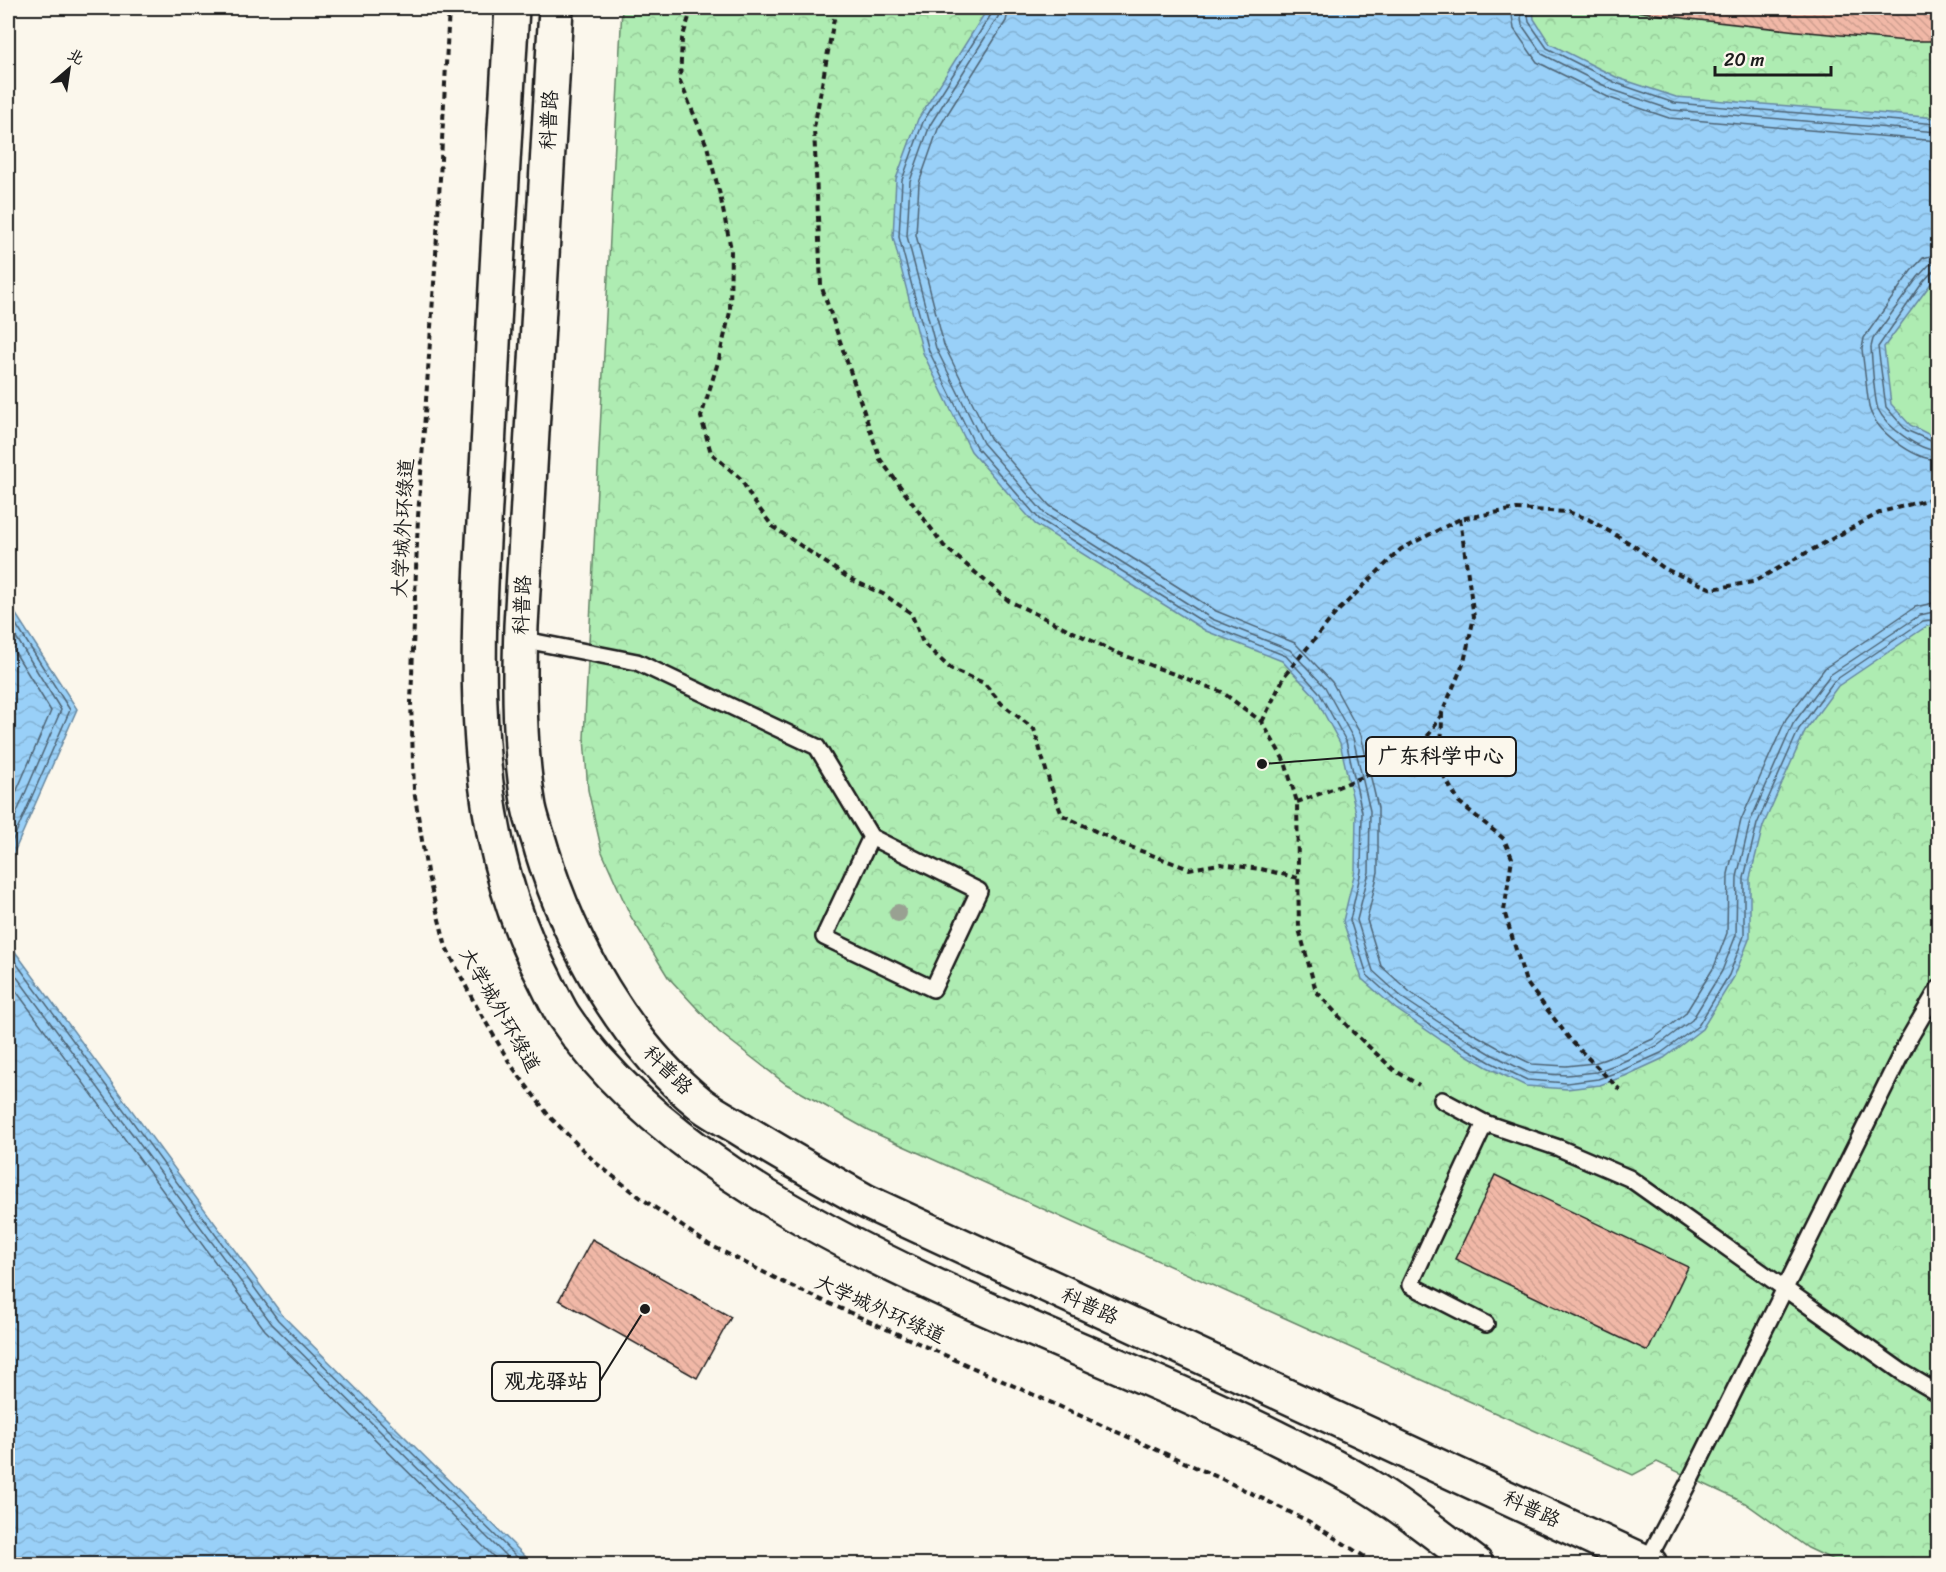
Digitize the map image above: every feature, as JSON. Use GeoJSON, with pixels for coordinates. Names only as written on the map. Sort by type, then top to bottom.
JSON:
{"type":"FeatureCollection","features":[{"type":"Feature","properties":{"kind":"street","name":"科普路"},"geometry":{"type":"LineString","coordinates":[[512,8],[480,610],[479,723],[486,788],[501,867],[523,936],[562,1013],[611,1076],[667,1125],[739,1179],[814,1225],[934,1286],[1213,1407],[1312,1455],[1368,1485],[1476,1564]]}},
{"type":"Feature","properties":{"kind":"street","name":"科普路"},"geometry":{"type":"LineString","coordinates":[[556,8],[520,639],[523,756],[529,809],[551,881],[572,932],[606,991],[646,1051],[703,1105],[783,1156],[867,1202],[1648,1564]]}},
{"type":"Feature","properties":{"kind":"lane"},"geometry":{"type":"LineString","coordinates":[[520,639],[637,662],[817,747],[871,837],[979,891],[933,989],[824,937],[871,837]]}},
{"type":"Feature","properties":{"kind":"lane"},"geometry":{"type":"LineString","coordinates":[[1648,1564],[1907,1042],[1938,989]]}},
{"type":"Feature","properties":{"kind":"lane"},"geometry":{"type":"LineString","coordinates":[[1442,1100],[1485,1123],[1559,1148],[1629,1178],[1902,1372],[1938,1394]]}},
{"type":"Feature","properties":{"kind":"lane"},"geometry":{"type":"LineString","coordinates":[[1485,1123],[1410,1285],[1486,1324]]}},
{"type":"Feature","properties":{"kind":"path","name":"大学城外环绿道"},"geometry":{"type":"LineString","coordinates":[[449,8],[436,254],[418,517],[411,702],[414,790],[427,872],[447,947],[474,1002],[511,1065],[549,1116],[596,1162],[641,1198],[708,1244],[797,1289],[1222,1479],[1308,1521],[1376,1564]]}},
{"type":"Feature","properties":{"kind":"path"},"geometry":{"type":"LineString","coordinates":[[692,8],[682,39],[680,81],[707,146],[731,249],[730,312],[719,359],[701,417],[711,453],[741,479],[752,499],[773,527],[850,579],[883,594],[911,613],[923,643],[952,670],[984,683],[1002,704],[1034,729],[1050,784],[1062,815],[1120,843],[1190,869],[1220,864],[1261,869],[1298,878]]}},
{"type":"Feature","properties":{"kind":"path"},"geometry":{"type":"LineString","coordinates":[[836,8],[814,128],[821,285],[879,459],[944,546],[1009,601],[1116,652],[1222,692],[1262,722],[1285,762],[1297,802],[1299,929],[1316,991],[1353,1032],[1394,1070],[1442,1100]]}},
{"type":"Feature","properties":{"kind":"path"},"geometry":{"type":"LineString","coordinates":[[1262,722],[1285,675],[1336,613],[1401,549],[1460,519],[1516,509],[1568,512],[1588,519],[1633,545],[1665,569],[1712,589],[1753,582],[1881,512],[1938,497]]}},
{"type":"Feature","properties":{"kind":"path"},"geometry":{"type":"LineString","coordinates":[[1297,802],[1351,783],[1401,755],[1425,740],[1442,713],[1464,662],[1474,616],[1460,519]]}},
{"type":"Feature","properties":{"kind":"path"},"geometry":{"type":"LineString","coordinates":[[1442,713],[1441,771],[1459,802],[1504,839],[1512,858],[1504,911],[1526,982],[1572,1042],[1620,1090]]}},
{"type":"Feature","properties":{"kind":"green space"},"geometry":{"type":"Polygon","coordinates":[[[622,8],[1938,8],[1938,1564],[1842,1564],[1808,1548],[1745,1503],[1657,1462],[1633,1475],[868,1130],[786,1084],[719,1032],[668,977],[631,917],[602,852],[588,790],[584,738],[622,8]]]}},
{"type":"Feature","properties":{"kind":"water"},"geometry":{"type":"Polygon","coordinates":[[[988,8],[1533,8],[1534,19],[1550,44],[1618,78],[1676,97],[1938,118],[1938,274],[1884,347],[1891,404],[1910,425],[1938,439],[1938,624],[1927,626],[1838,686],[1805,731],[1763,826],[1750,878],[1750,937],[1734,977],[1702,1029],[1664,1058],[1600,1085],[1567,1089],[1526,1086],[1487,1067],[1441,1040],[1396,1009],[1362,979],[1343,921],[1355,871],[1356,813],[1340,743],[1314,695],[1282,661],[1206,631],[1035,524],[971,451],[923,353],[893,237],[896,179],[918,119],[988,8]]]}},
{"type":"Feature","properties":{"kind":"water"},"geometry":{"type":"Polygon","coordinates":[[[8,602],[77,709],[8,866],[8,602]]]}},
{"type":"Feature","properties":{"kind":"water"},"geometry":{"type":"Polygon","coordinates":[[[8,942],[283,1316],[533,1564],[8,1564],[8,942]]]}},
{"type":"Feature","properties":{"kind":"building"},"geometry":{"type":"Polygon","coordinates":[[[1615,8],[1938,8],[1938,41],[1907,41],[1797,31],[1615,8]]]}},
{"type":"Feature","properties":{"kind":"building"},"geometry":{"type":"Polygon","coordinates":[[[1495,1175],[1688,1267],[1648,1351],[1455,1259],[1495,1175]]]}},
{"type":"Feature","properties":{"kind":"building"},"geometry":{"type":"Polygon","coordinates":[[[592,1239],[731,1317],[697,1378],[559,1300],[592,1239]]]}},
{"type":"Feature","properties":{"kind":"place","name":"广东科学中心"},"geometry":{"type":"Point","coordinates":[1262,764]}},
{"type":"Feature","properties":{"kind":"place","name":"观龙驿站"},"geometry":{"type":"Point","coordinates":[645,1309]}}]}
